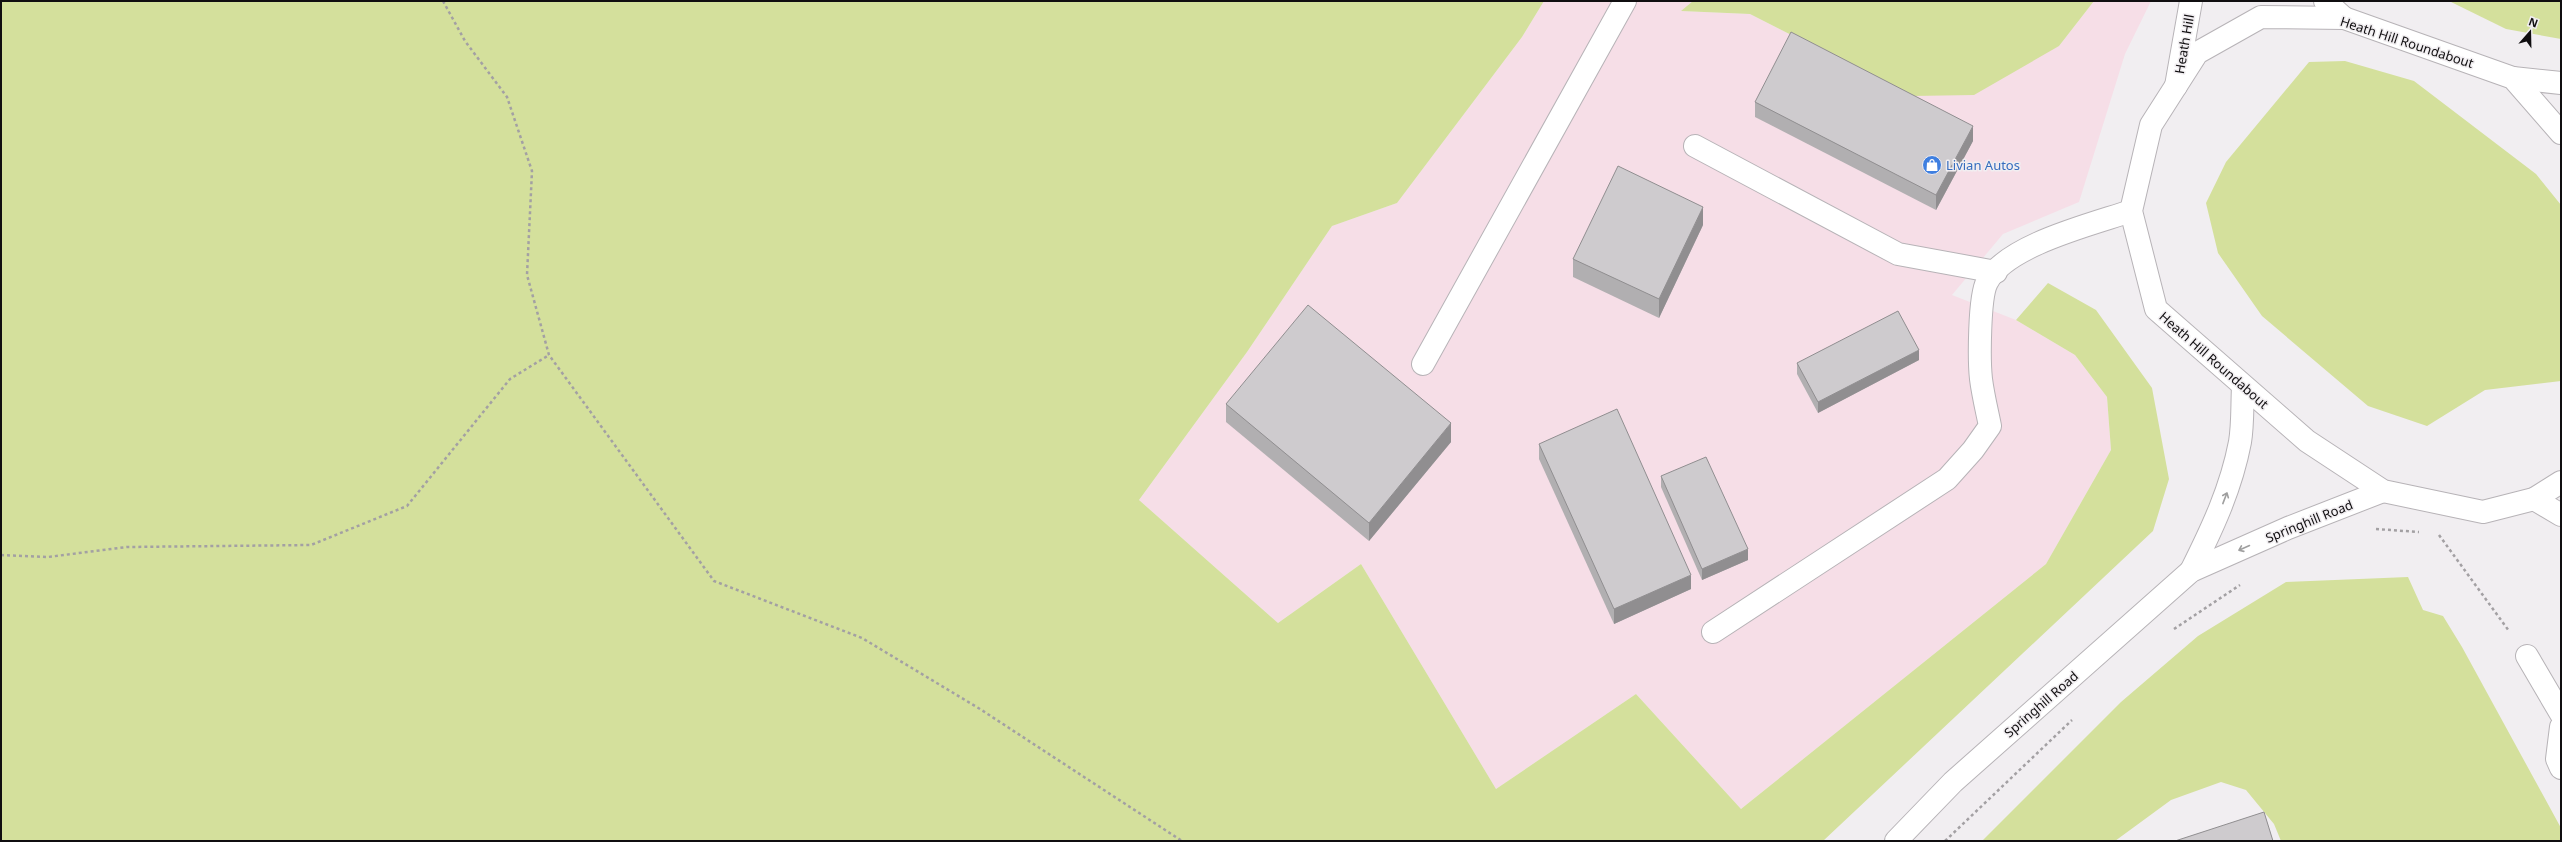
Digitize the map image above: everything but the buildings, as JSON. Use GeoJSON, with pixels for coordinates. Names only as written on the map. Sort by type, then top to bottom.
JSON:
{"type":"FeatureCollection","features":[{"type":"Feature","properties":{"kind":"main road"},"geometry":{"type":"LineString","coordinates":[[1423,364],[1625,1]]}},
{"type":"Feature","properties":{"kind":"main road","name":"Heath Hill"},"geometry":{"type":"LineString","coordinates":[[2176,86],[2191,1]]}},
{"type":"Feature","properties":{"kind":"main road"},"geometry":{"type":"LineString","coordinates":[[2324,1],[2344,18]]}},
{"type":"Feature","properties":{"kind":"main road","name":"Heath Hill Roundabout"},"geometry":{"type":"LineString","coordinates":[[2561,133],[2513,78],[2344,18],[2261,17],[2197,53],[2151,124],[2131,211],[2156,309],[2243,387],[2307,441],[2383,491],[2484,512],[2534,499],[2561,482]]}},
{"type":"Feature","properties":{"kind":"main road"},"geometry":{"type":"LineString","coordinates":[[2513,78],[2561,83]]}},
{"type":"Feature","properties":{"kind":"main road"},"geometry":{"type":"LineString","coordinates":[[1695,146],[1898,254],[1996,272]]}},
{"type":"Feature","properties":{"kind":"main road"},"geometry":{"type":"LineString","coordinates":[[1713,632],[1947,479],[1973,450],[1990,426],[1981,378],[1982,303],[1987,282],[1996,272],[2032,245],[2131,211]]}},
{"type":"Feature","properties":{"kind":"main road","name":"Springhill Road"},"geometry":{"type":"LineString","coordinates":[[2191,571],[2216,522],[2230,485],[2240,441],[2243,387]]}},
{"type":"Feature","properties":{"kind":"main road","name":"Springhill Road"},"geometry":{"type":"LineString","coordinates":[[1896,841],[1953,782],[2191,571],[2288,528],[2383,491]]}},
{"type":"Feature","properties":{"kind":"main road"},"geometry":{"type":"LineString","coordinates":[[2534,499],[2561,515]]}},
{"type":"Feature","properties":{"kind":"main road"},"geometry":{"type":"LineString","coordinates":[[2527,656],[2561,714]]}},
{"type":"Feature","properties":{"kind":"main road"},"geometry":{"type":"LineString","coordinates":[[2561,728],[2557,759],[2561,768]]}},
{"type":"Feature","properties":{"kind":"path"},"geometry":{"type":"LineString","coordinates":[[443,1],[465,41],[507,97],[532,171],[527,275],[549,356],[714,581],[862,638],[980,709],[1182,841]]}},
{"type":"Feature","properties":{"kind":"path"},"geometry":{"type":"LineString","coordinates":[[1,555],[48,557],[127,547],[311,545],[407,506],[510,379],[549,356]]}},
{"type":"Feature","properties":{"kind":"path"},"geometry":{"type":"LineString","coordinates":[[2373,530],[2381,528],[2424,533]]}},
{"type":"Feature","properties":{"kind":"path"},"geometry":{"type":"LineString","coordinates":[[2432,534],[2446,534]]}},
{"type":"Feature","properties":{"kind":"path"},"geometry":{"type":"LineString","coordinates":[[2439,534],[2527,656]]}},
{"type":"Feature","properties":{"kind":"path"},"geometry":{"type":"LineString","coordinates":[[2171,632],[2242,583]]}},
{"type":"Feature","properties":{"kind":"path"},"geometry":{"type":"LineString","coordinates":[[1945,841],[2077,716]]}},
{"type":"Feature","properties":{"kind":"shaded area"},"geometry":{"type":"Polygon","coordinates":[[[1544,1],[1693,1],[1682,11],[1750,14],[1912,96],[2059,46],[2094,1],[2151,1],[2125,54],[2079,202],[2003,234],[1952,295],[2016,320],[2075,355],[2107,397],[2111,450],[2046,564],[1741,809],[1636,694],[1496,789],[1361,564],[1278,623],[1139,500],[1247,352],[1332,226],[1397,203],[1522,37],[1544,1]]]}},
{"type":"Feature","properties":{"kind":"green space"},"geometry":{"type":"Polygon","coordinates":[[[1,1],[1544,1],[1522,37],[1397,203],[1332,226],[1247,352],[1139,500],[1278,623],[1361,564],[1496,789],[1636,694],[1741,809],[2046,564],[2111,450],[2107,397],[2075,355],[2016,320],[2048,283],[2096,310],[2152,388],[2169,479],[2153,531],[1823,841],[1,841],[1,1]]]}},
{"type":"Feature","properties":{"kind":"green space"},"geometry":{"type":"Polygon","coordinates":[[[1693,1],[2094,1],[2059,46],[1974,95],[1912,96],[1750,14],[1681,11],[1693,1]]]}},
{"type":"Feature","properties":{"kind":"green space"},"geometry":{"type":"Polygon","coordinates":[[[2449,1],[2561,1],[2561,39],[2506,29],[2449,1]]]}},
{"type":"Feature","properties":{"kind":"green space"},"geometry":{"type":"Polygon","coordinates":[[[2345,61],[2414,81],[2536,174],[2561,205],[2561,381],[2485,390],[2427,426],[2368,406],[2262,316],[2218,253],[2206,203],[2226,162],[2309,62],[2345,61]]]}},
{"type":"Feature","properties":{"kind":"green space"},"geometry":{"type":"Polygon","coordinates":[[[2408,577],[2423,610],[2443,616],[2462,647],[2561,828],[2561,841],[2281,841],[2274,824],[2246,790],[2221,782],[2171,800],[2115,841],[1982,841],[2121,702],[2198,636],[2286,582],[2408,577]]]}},
{"type":"Feature","properties":{"kind":"place","name":"Livian Autos"},"geometry":{"type":"Point","coordinates":[1932,165]}}]}
